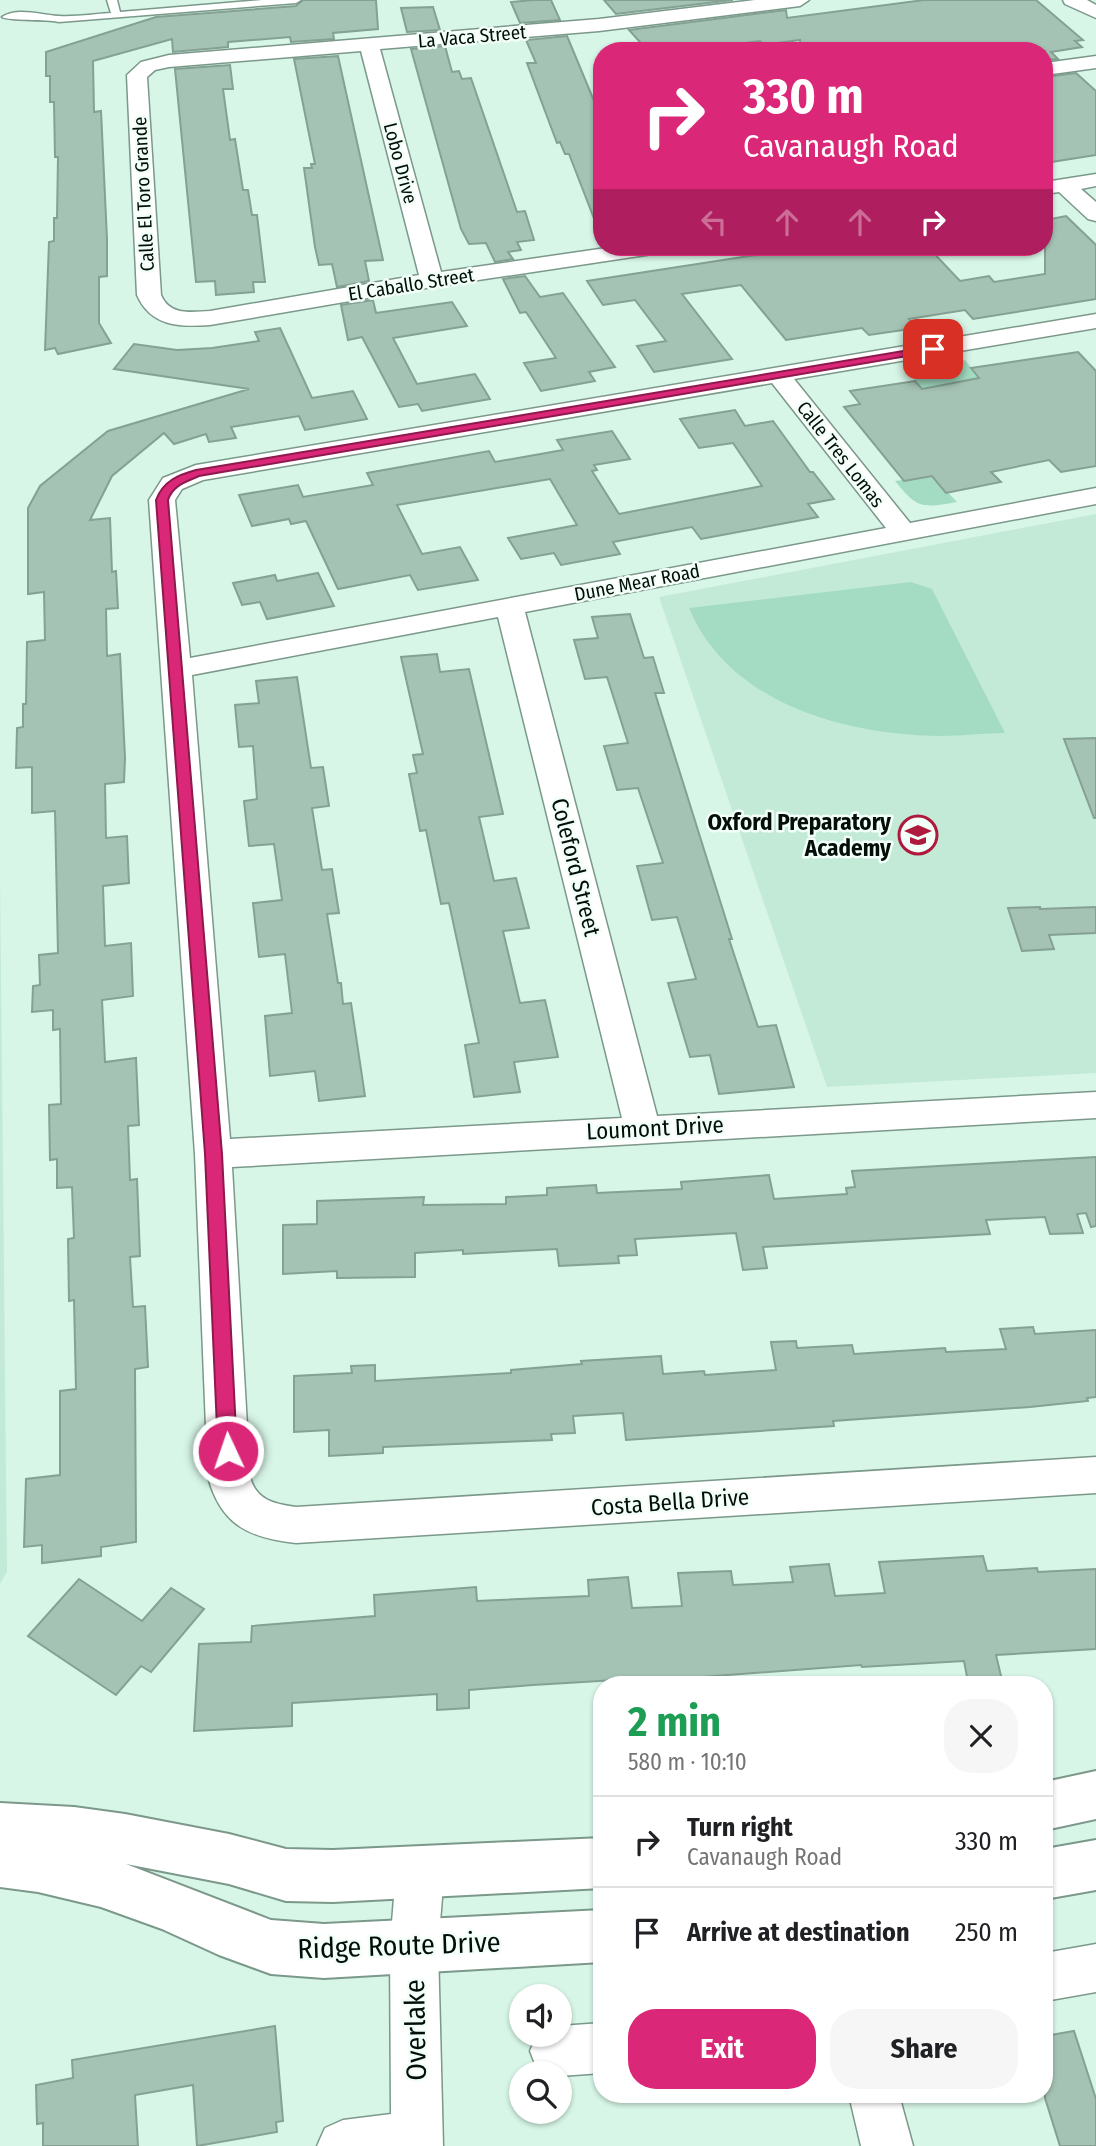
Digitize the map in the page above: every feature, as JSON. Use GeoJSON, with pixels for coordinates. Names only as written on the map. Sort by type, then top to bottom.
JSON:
{"type":"FeatureCollection","features":[{"type":"Feature","properties":{"kind":"main road"},"geometry":{"type":"LineString","coordinates":[[1053,1804],[1096,1795]]}},
{"type":"Feature","properties":{"kind":"main road"},"geometry":{"type":"LineString","coordinates":[[0,1828],[125,1839],[229,1859],[286,1875],[593,1863]]}},
{"type":"Feature","properties":{"kind":"main road","name":"Ridge Route Drive"},"geometry":{"type":"LineString","coordinates":[[0,1862],[38,1867],[100,1881],[174,1907],[219,1928],[271,1947],[324,1951],[593,1937]]}},
{"type":"Feature","properties":{"kind":"main road"},"geometry":{"type":"LineString","coordinates":[[1053,1873],[1096,1865]]}},
{"type":"Feature","properties":{"kind":"street","name":"La Vaca Street"},"geometry":{"type":"LineString","coordinates":[[143,69],[169,61],[369,45],[602,32],[759,3],[800,0]]}},
{"type":"Feature","properties":{"kind":"street"},"geometry":{"type":"LineString","coordinates":[[1072,0],[1096,12]]}},
{"type":"Feature","properties":{"kind":"street","name":"Lobo Drive"},"geometry":{"type":"LineString","coordinates":[[369,45],[432,280]]}},
{"type":"Feature","properties":{"kind":"street"},"geometry":{"type":"LineString","coordinates":[[1053,68],[1096,62]]}},
{"type":"Feature","properties":{"kind":"street","name":"Calle El Toro Grande"},"geometry":{"type":"LineString","coordinates":[[143,69],[137,75],[136,82],[149,295],[152,307],[163,316]]}},
{"type":"Feature","properties":{"kind":"street"},"geometry":{"type":"LineString","coordinates":[[1054,187],[1096,180]]}},
{"type":"Feature","properties":{"kind":"street"},"geometry":{"type":"LineString","coordinates":[[1054,187],[1096,214]]}},
{"type":"Feature","properties":{"kind":"street","name":"El Caballo Street"},"geometry":{"type":"LineString","coordinates":[[163,316],[210,318],[432,280],[596,256]]}},
{"type":"Feature","properties":{"kind":"street"},"geometry":{"type":"LineString","coordinates":[[214,1154],[162,500],[172,484],[196,473],[1096,321]]}},
{"type":"Feature","properties":{"kind":"street","name":"Calle Tres Lomas"},"geometry":{"type":"LineString","coordinates":[[779,376],[903,532]]}},
{"type":"Feature","properties":{"kind":"street","name":"Dune Mear Road"},"geometry":{"type":"LineString","coordinates":[[177,669],[1096,496]]}},
{"type":"Feature","properties":{"kind":"street","name":"Coleford Street"},"geometry":{"type":"LineString","coordinates":[[509,606],[643,1129]]}},
{"type":"Feature","properties":{"kind":"street","name":"Loumont Drive"},"geometry":{"type":"LineString","coordinates":[[214,1154],[1096,1105]]}},
{"type":"Feature","properties":{"kind":"street","name":"Costa Bella Drive"},"geometry":{"type":"LineString","coordinates":[[214,1154],[229,1477],[232,1495],[247,1511],[270,1523],[296,1525],[1096,1475]]}},
{"type":"Feature","properties":{"kind":"street","name":"Overlake"},"geometry":{"type":"LineString","coordinates":[[416,2142],[414,1947],[420,1872]]}},
{"type":"Feature","properties":{"kind":"street"},"geometry":{"type":"LineString","coordinates":[[1053,1976],[1096,1968]]}},
{"type":"Feature","properties":{"kind":"street"},"geometry":{"type":"LineString","coordinates":[[876,2103],[887,2146]]}},
{"type":"Feature","properties":{"kind":"street"},"geometry":{"type":"LineString","coordinates":[[344,2146],[416,2142]]}},
{"type":"Feature","properties":{"kind":"lane"},"geometry":{"type":"LineString","coordinates":[[112,0],[116,15]]}},
{"type":"Feature","properties":{"kind":"lane"},"geometry":{"type":"LineString","coordinates":[[7,17],[39,15],[59,19],[296,0]]}},
{"type":"Feature","properties":{"kind":"shaded area"},"geometry":{"type":"Polygon","coordinates":[[[965,360],[979,378],[927,394],[907,370],[965,360]]]}},
{"type":"Feature","properties":{"kind":"shaded area"},"geometry":{"type":"Polygon","coordinates":[[[932,476],[957,502],[928,505],[915,502],[895,481],[932,476]]]}},
{"type":"Feature","properties":{"kind":"shaded area","name":"Oxford Preparatory Academy"},"geometry":{"type":"Polygon","coordinates":[[[1096,514],[1096,1073],[827,1087],[659,597],[1096,514]]]}},
{"type":"Feature","properties":{"kind":"shaded area"},"geometry":{"type":"Polygon","coordinates":[[[911,582],[932,589],[1005,733],[941,736],[904,734],[867,729],[794,708],[761,690],[732,668],[707,641],[689,608],[911,582]]]}},
{"type":"Feature","properties":{"kind":"shaded area"},"geometry":{"type":"Polygon","coordinates":[[[0,873],[7,1572],[0,1584],[0,873]]]}},
{"type":"Feature","properties":{"kind":"building"},"geometry":{"type":"Polygon","coordinates":[[[303,0],[376,0],[378,29],[333,33],[334,39],[291,42],[290,37],[228,42],[228,47],[173,52],[172,39],[93,61],[94,112],[101,111],[107,239],[107,276],[99,277],[99,323],[111,343],[58,354],[55,348],[45,350],[49,242],[54,241],[54,218],[57,218],[58,157],[55,157],[54,102],[50,102],[46,52],[156,17],[296,6],[303,0]]]}},
{"type":"Feature","properties":{"kind":"building"},"geometry":{"type":"Polygon","coordinates":[[[551,0],[560,20],[520,23],[511,2],[551,0]]]}},
{"type":"Feature","properties":{"kind":"building"},"geometry":{"type":"Polygon","coordinates":[[[604,0],[733,0],[616,14],[604,0]]]}},
{"type":"Feature","properties":{"kind":"building"},"geometry":{"type":"Polygon","coordinates":[[[924,0],[1036,0],[1083,40],[1075,41],[1082,47],[1053,52],[1053,42],[640,42],[629,30],[786,10],[787,18],[924,0]]]}},
{"type":"Feature","properties":{"kind":"building"},"geometry":{"type":"Polygon","coordinates":[[[433,7],[440,30],[407,32],[401,8],[433,7]]]}},
{"type":"Feature","properties":{"kind":"building"},"geometry":{"type":"Polygon","coordinates":[[[567,36],[593,98],[593,216],[569,154],[565,154],[560,142],[557,143],[527,63],[536,63],[526,40],[567,36]]]}},
{"type":"Feature","properties":{"kind":"building"},"geometry":{"type":"Polygon","coordinates":[[[445,46],[452,72],[459,71],[462,79],[471,78],[517,212],[525,211],[534,240],[517,242],[521,250],[508,252],[513,259],[495,262],[486,243],[469,244],[461,229],[411,49],[445,46]]]}},
{"type":"Feature","properties":{"kind":"building"},"geometry":{"type":"Polygon","coordinates":[[[338,56],[383,260],[365,261],[369,281],[337,287],[332,264],[319,265],[315,247],[304,168],[312,168],[311,164],[315,164],[294,59],[338,56]]]}},
{"type":"Feature","properties":{"kind":"building"},"geometry":{"type":"Polygon","coordinates":[[[230,65],[233,89],[223,89],[230,140],[235,139],[243,190],[248,190],[252,215],[257,215],[265,282],[253,282],[254,292],[216,295],[215,281],[196,282],[175,69],[230,65]]]}},
{"type":"Feature","properties":{"kind":"building"},"geometry":{"type":"Polygon","coordinates":[[[1076,73],[1096,91],[1096,155],[1053,162],[1053,76],[1076,73]]]}},
{"type":"Feature","properties":{"kind":"building"},"geometry":{"type":"Polygon","coordinates":[[[1066,216],[1096,245],[1096,299],[973,319],[965,310],[909,319],[917,328],[869,335],[862,328],[786,340],[741,285],[682,294],[732,359],[654,372],[637,346],[666,341],[635,300],[603,305],[587,281],[749,256],[936,256],[960,281],[989,276],[994,282],[1045,274],[1045,256],[1053,256],[1053,218],[1066,216]]]}},
{"type":"Feature","properties":{"kind":"building"},"geometry":{"type":"Polygon","coordinates":[[[525,276],[540,297],[563,293],[615,367],[589,372],[595,381],[541,391],[524,363],[556,358],[526,312],[520,313],[503,279],[525,276]]]}},
{"type":"Feature","properties":{"kind":"building"},"geometry":{"type":"Polygon","coordinates":[[[373,300],[376,313],[452,302],[467,326],[393,338],[417,384],[475,374],[490,399],[422,411],[418,404],[399,407],[362,337],[348,340],[341,305],[373,300]]]}},
{"type":"Feature","properties":{"kind":"building"},"geometry":{"type":"Polygon","coordinates":[[[280,328],[312,398],[353,391],[367,419],[305,430],[299,416],[231,427],[236,438],[209,442],[206,434],[174,444],[164,433],[112,476],[90,520],[110,518],[112,572],[116,571],[118,608],[106,609],[107,656],[120,654],[125,758],[124,782],[105,784],[106,838],[127,836],[129,883],[103,886],[105,946],[131,943],[133,996],[102,1000],[105,1062],[136,1058],[139,1125],[128,1126],[130,1180],[137,1179],[140,1256],[130,1257],[133,1307],[145,1306],[148,1367],[135,1369],[136,1542],[101,1547],[101,1556],[42,1563],[42,1545],[24,1547],[26,1479],[60,1475],[60,1391],[76,1389],[74,1300],[69,1301],[68,1239],[74,1238],[72,1187],[57,1188],[57,1159],[50,1160],[49,1105],[61,1104],[60,1029],[53,1030],[53,1010],[32,1012],[33,986],[40,985],[39,955],[58,953],[55,811],[32,813],[32,767],[16,768],[17,728],[23,727],[23,704],[26,704],[27,642],[45,640],[44,592],[28,594],[28,508],[40,486],[108,431],[249,389],[114,369],[134,344],[177,350],[212,348],[259,341],[255,332],[280,328]]]}},
{"type":"Feature","properties":{"kind":"building"},"geometry":{"type":"Polygon","coordinates":[[[1078,352],[1096,371],[1096,466],[1061,472],[1049,460],[991,472],[1001,482],[946,493],[932,476],[904,481],[844,407],[860,404],[850,391],[915,381],[922,389],[979,378],[971,368],[1078,352]]]}},
{"type":"Feature","properties":{"kind":"building"},"geometry":{"type":"Polygon","coordinates":[[[735,410],[745,426],[773,421],[810,472],[813,472],[834,499],[808,504],[818,517],[701,539],[692,527],[613,542],[620,554],[561,565],[554,553],[521,559],[508,538],[577,525],[550,479],[397,505],[422,554],[460,547],[478,580],[418,590],[410,575],[338,589],[306,521],[291,524],[289,519],[252,526],[239,495],[298,485],[303,497],[373,485],[367,473],[489,451],[495,462],[563,450],[557,440],[612,431],[630,459],[594,465],[597,470],[592,471],[619,514],[762,486],[733,443],[699,448],[680,419],[735,410]]]}},
{"type":"Feature","properties":{"kind":"building"},"geometry":{"type":"Polygon","coordinates":[[[318,573],[334,606],[267,619],[260,602],[242,605],[233,583],[275,575],[277,581],[318,573]]]}},
{"type":"Feature","properties":{"kind":"building"},"geometry":{"type":"Polygon","coordinates":[[[630,614],[644,658],[653,657],[664,693],[655,693],[758,1027],[776,1025],[794,1087],[719,1094],[710,1055],[690,1057],[668,983],[696,979],[677,917],[652,920],[637,866],[663,863],[638,788],[617,790],[604,746],[628,743],[607,677],[585,679],[574,640],[598,638],[592,617],[630,614]]]}},
{"type":"Feature","properties":{"kind":"building"},"geometry":{"type":"Polygon","coordinates":[[[437,654],[440,672],[469,669],[503,814],[479,817],[494,881],[516,878],[529,928],[503,931],[520,1003],[545,1000],[558,1057],[514,1062],[520,1092],[474,1097],[465,1045],[479,1043],[449,903],[441,904],[426,830],[420,831],[409,774],[417,773],[413,755],[423,754],[401,657],[437,654]]]}},
{"type":"Feature","properties":{"kind":"building"},"geometry":{"type":"Polygon","coordinates":[[[297,677],[311,768],[323,767],[329,806],[312,808],[322,870],[332,869],[339,913],[327,914],[343,1004],[351,1003],[365,1096],[319,1101],[315,1071],[270,1076],[265,1016],[292,1013],[285,954],[259,957],[253,903],[282,900],[274,844],[249,846],[244,801],[257,799],[253,746],[239,747],[235,705],[259,703],[256,681],[297,677]]]}},
{"type":"Feature","properties":{"kind":"building"},"geometry":{"type":"Polygon","coordinates":[[[1096,738],[1096,818],[1094,818],[1064,739],[1096,738]]]}},
{"type":"Feature","properties":{"kind":"building"},"geometry":{"type":"Polygon","coordinates":[[[1096,907],[1096,933],[1049,935],[1054,949],[1022,951],[1008,908],[1096,907]]]}},
{"type":"Feature","properties":{"kind":"building"},"geometry":{"type":"Polygon","coordinates":[[[1096,1157],[1096,1226],[1091,1227],[1086,1213],[1077,1214],[1083,1233],[1050,1234],[1045,1217],[986,1220],[990,1234],[763,1247],[767,1268],[743,1270],[736,1233],[635,1239],[637,1255],[618,1256],[619,1263],[559,1266],[557,1249],[463,1254],[463,1250],[415,1253],[415,1277],[337,1278],[337,1271],[283,1274],[283,1225],[317,1224],[317,1201],[424,1197],[423,1205],[506,1204],[506,1197],[547,1195],[547,1188],[596,1185],[597,1193],[682,1189],[681,1182],[769,1175],[774,1199],[847,1194],[846,1188],[855,1187],[852,1171],[1096,1157]]]}},
{"type":"Feature","properties":{"kind":"building"},"geometry":{"type":"Polygon","coordinates":[[[1033,1327],[1035,1334],[1096,1330],[1096,1397],[1087,1398],[1088,1401],[1030,1407],[833,1421],[834,1426],[626,1440],[623,1413],[573,1416],[575,1433],[551,1434],[552,1440],[383,1447],[383,1453],[329,1456],[329,1430],[294,1432],[294,1376],[352,1373],[351,1366],[375,1365],[375,1381],[511,1373],[511,1370],[582,1364],[581,1361],[661,1356],[663,1374],[704,1371],[705,1375],[776,1370],[771,1342],[796,1341],[797,1348],[852,1345],[854,1354],[945,1348],[946,1352],[1006,1349],[1000,1329],[1033,1327]]]}},
{"type":"Feature","properties":{"kind":"building"},"geometry":{"type":"Polygon","coordinates":[[[983,1556],[987,1571],[1096,1569],[1096,1649],[996,1655],[1001,1676],[967,1676],[964,1661],[861,1665],[715,1676],[593,1676],[593,1681],[469,1690],[469,1708],[437,1710],[437,1694],[292,1703],[292,1726],[194,1731],[199,1644],[251,1642],[252,1626],[375,1616],[374,1595],[476,1587],[477,1601],[589,1596],[588,1580],[628,1577],[632,1608],[682,1606],[678,1573],[731,1571],[733,1585],[793,1582],[790,1567],[829,1564],[835,1596],[885,1593],[879,1562],[983,1556]]]}},
{"type":"Feature","properties":{"kind":"building"},"geometry":{"type":"Polygon","coordinates":[[[79,1579],[142,1621],[171,1588],[204,1609],[151,1672],[141,1666],[116,1695],[28,1636],[79,1579]]]}},
{"type":"Feature","properties":{"kind":"building"},"geometry":{"type":"Polygon","coordinates":[[[275,2026],[283,2121],[276,2122],[277,2132],[197,2146],[193,2085],[135,2095],[138,2146],[43,2146],[43,2123],[37,2124],[36,2085],[73,2078],[72,2060],[275,2026]]]}},
{"type":"Feature","properties":{"kind":"building"},"geometry":{"type":"Polygon","coordinates":[[[1074,2031],[1096,2099],[1096,2146],[1060,2146],[1047,2103],[1053,2103],[1053,2035],[1074,2031]]]}},
{"type":"Feature","properties":{"kind":"place","name":"Oxford Preparatory Academy"},"geometry":{"type":"Point","coordinates":[918,835]}},
{"type":"Feature","properties":{"kind":"route"},"geometry":{"type":"LineString","coordinates":[[228,1451],[214,1154],[162,500],[165,491],[184,477],[196,473],[933,349]]}}]}
